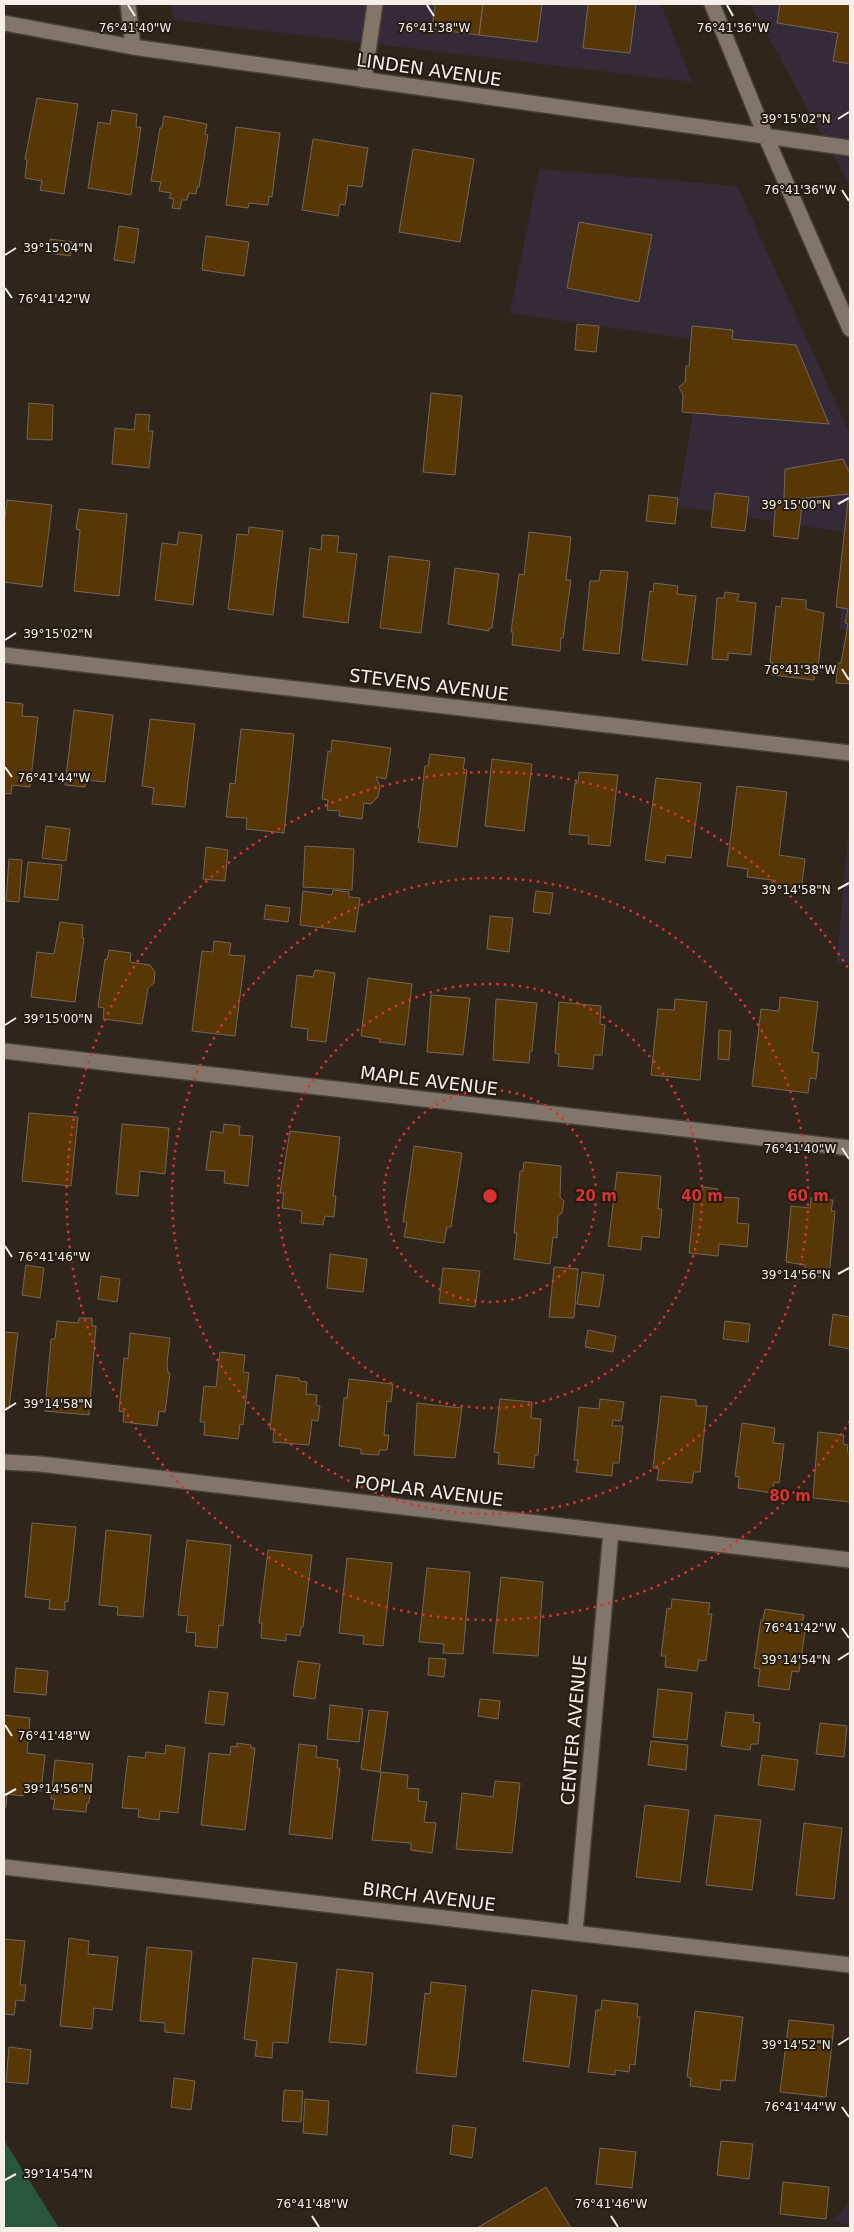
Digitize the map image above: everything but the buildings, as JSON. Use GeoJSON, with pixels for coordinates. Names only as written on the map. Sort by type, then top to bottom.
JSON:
{"type":"FeatureCollection","features":[{"type":"Feature","properties":{"kind":"street"},"geometry":{"type":"LineString","coordinates":[[128,4],[133,47]]}},
{"type":"Feature","properties":{"kind":"street"},"geometry":{"type":"LineString","coordinates":[[364,80],[375,4]]}},
{"type":"Feature","properties":{"kind":"street"},"geometry":{"type":"LineString","coordinates":[[712,4],[766,136],[850,329]]}},
{"type":"Feature","properties":{"kind":"street","name":"LINDEN AVENUE"},"geometry":{"type":"LineString","coordinates":[[4,24],[133,47],[850,148]]}},
{"type":"Feature","properties":{"kind":"street","name":"STEVENS AVENUE"},"geometry":{"type":"LineString","coordinates":[[4,655],[850,753]]}},
{"type":"Feature","properties":{"kind":"street","name":"MAPLE AVENUE"},"geometry":{"type":"LineString","coordinates":[[4,1051],[850,1148]]}},
{"type":"Feature","properties":{"kind":"street","name":"POPLAR AVENUE"},"geometry":{"type":"LineString","coordinates":[[4,1462],[50,1465],[850,1560]]}},
{"type":"Feature","properties":{"kind":"street","name":"CENTER AVENUE"},"geometry":{"type":"LineString","coordinates":[[575,1933],[611,1532]]}},
{"type":"Feature","properties":{"kind":"street","name":"BIRCH AVENUE"},"geometry":{"type":"LineString","coordinates":[[4,1867],[850,1965]]}},
{"type":"Feature","properties":{"kind":"shaded area"},"geometry":{"type":"Polygon","coordinates":[[[170,4],[661,4],[692,82],[174,20],[170,4]]]}},
{"type":"Feature","properties":{"kind":"shaded area"},"geometry":{"type":"Polygon","coordinates":[[[750,4],[850,4],[850,190],[845,177],[750,4]]]}},
{"type":"Feature","properties":{"kind":"shaded area"},"geometry":{"type":"Polygon","coordinates":[[[539,169],[737,186],[850,434],[850,631],[840,629],[843,532],[677,506],[706,341],[510,313],[539,169]]]}},
{"type":"Feature","properties":{"kind":"shaded area"},"geometry":{"type":"Polygon","coordinates":[[[850,811],[850,963],[837,962],[850,811]]]}},
{"type":"Feature","properties":{"kind":"shaded area"},"geometry":{"type":"Polygon","coordinates":[[[850,2202],[850,2225],[832,2221],[850,2202]]]}},
{"type":"Feature","properties":{"kind":"green space"},"geometry":{"type":"Polygon","coordinates":[[[4,2140],[59,2228],[4,2228],[4,2140]]]}}]}
